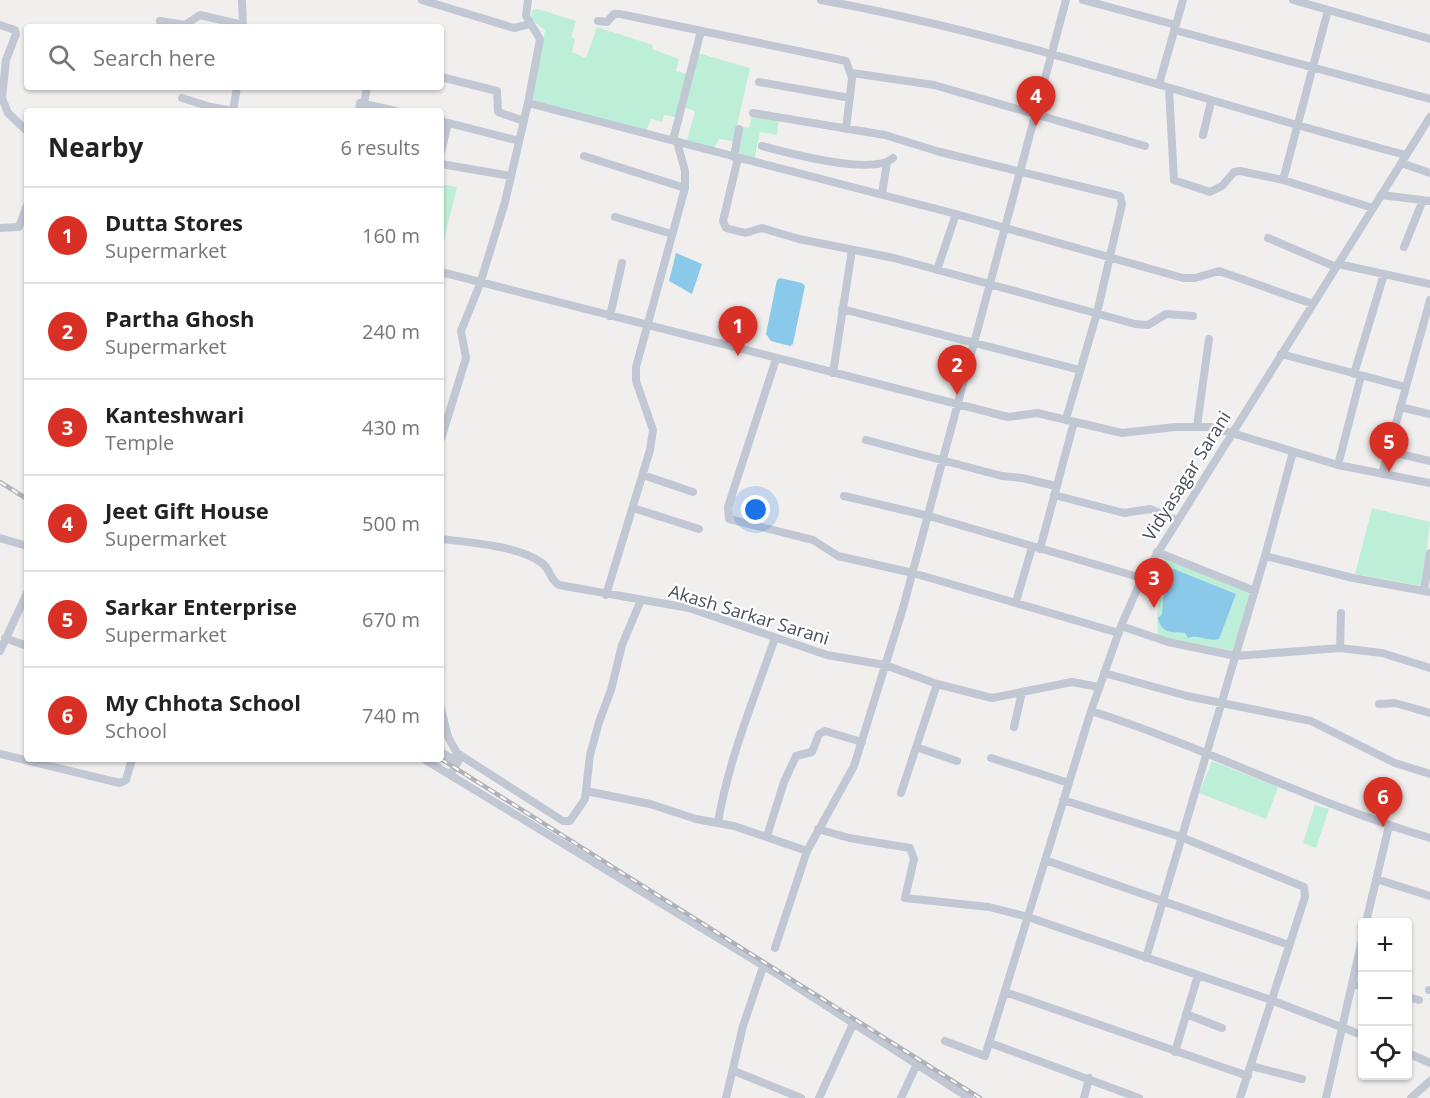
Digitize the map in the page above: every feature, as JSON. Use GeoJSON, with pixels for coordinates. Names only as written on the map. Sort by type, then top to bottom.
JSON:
{"type":"FeatureCollection","features":[{"type":"Feature","properties":{"kind":"street"},"geometry":{"type":"LineString","coordinates":[[243,0],[243,24]]}},
{"type":"Feature","properties":{"kind":"street"},"geometry":{"type":"LineString","coordinates":[[422,0],[514,28],[530,24]]}},
{"type":"Feature","properties":{"kind":"street"},"geometry":{"type":"LineString","coordinates":[[444,429],[466,358],[461,332],[481,282],[525,120],[540,39],[526,16],[528,0]]}},
{"type":"Feature","properties":{"kind":"street"},"geometry":{"type":"LineString","coordinates":[[820,0],[923,21],[1159,84],[1211,102],[1404,159],[1430,173]]}},
{"type":"Feature","properties":{"kind":"street"},"geometry":{"type":"LineString","coordinates":[[775,948],[807,851],[851,773],[862,742],[929,516],[1066,0]]}},
{"type":"Feature","properties":{"kind":"street"},"geometry":{"type":"LineString","coordinates":[[1083,0],[1430,99]]}},
{"type":"Feature","properties":{"kind":"street"},"geometry":{"type":"LineString","coordinates":[[1159,84],[1183,0]]}},
{"type":"Feature","properties":{"kind":"street"},"geometry":{"type":"LineString","coordinates":[[1293,0],[1430,39]]}},
{"type":"Feature","properties":{"kind":"street"},"geometry":{"type":"LineString","coordinates":[[1283,180],[1328,10]]}},
{"type":"Feature","properties":{"kind":"street"},"geometry":{"type":"LineString","coordinates":[[598,21],[607,22],[614,14],[620,14],[846,61],[852,73],[846,129]]}},
{"type":"Feature","properties":{"kind":"street"},"geometry":{"type":"LineString","coordinates":[[186,24],[200,15],[235,24]]}},
{"type":"Feature","properties":{"kind":"street"},"geometry":{"type":"LineString","coordinates":[[160,21],[179,24]]}},
{"type":"Feature","properties":{"kind":"street"},"geometry":{"type":"LineString","coordinates":[[0,25],[15,30],[16,34],[6,60],[4,105],[15,122],[24,128]]}},
{"type":"Feature","properties":{"kind":"street"},"geometry":{"type":"LineString","coordinates":[[606,595],[643,475],[653,430],[635,376],[685,188],[685,171],[675,141],[701,31]]}},
{"type":"Feature","properties":{"kind":"street"},"geometry":{"type":"LineString","coordinates":[[852,73],[934,85],[1036,112],[1145,146]]}},
{"type":"Feature","properties":{"kind":"street"},"geometry":{"type":"LineString","coordinates":[[444,78],[497,92],[498,112],[525,120]]}},
{"type":"Feature","properties":{"kind":"street"},"geometry":{"type":"LineString","coordinates":[[759,82],[850,98]]}},
{"type":"Feature","properties":{"kind":"street"},"geometry":{"type":"LineString","coordinates":[[1169,89],[1174,180],[1210,192],[1222,186],[1236,171],[1283,180],[1373,208]]}},
{"type":"Feature","properties":{"kind":"street"},"geometry":{"type":"LineString","coordinates":[[234,108],[236,90]]}},
{"type":"Feature","properties":{"kind":"street"},"geometry":{"type":"LineString","coordinates":[[364,104],[366,90]]}},
{"type":"Feature","properties":{"kind":"street"},"geometry":{"type":"LineString","coordinates":[[182,98],[216,108]]}},
{"type":"Feature","properties":{"kind":"street"},"geometry":{"type":"LineString","coordinates":[[1203,135],[1211,102]]}},
{"type":"Feature","properties":{"kind":"street"},"geometry":{"type":"LineString","coordinates":[[359,108],[360,103],[382,108]]}},
{"type":"Feature","properties":{"kind":"street"},"geometry":{"type":"LineString","coordinates":[[528,103],[882,194],[1190,278],[1219,272],[1312,304]]}},
{"type":"Feature","properties":{"kind":"street"},"geometry":{"type":"LineString","coordinates":[[753,113],[885,135],[940,152],[1120,196],[1122,204],[1111,257],[1080,370],[1055,490],[1016,602]]}},
{"type":"Feature","properties":{"kind":"street"},"geometry":{"type":"LineString","coordinates":[[444,122],[519,141]]}},
{"type":"Feature","properties":{"kind":"street","name":"Vidyasagar Sarani"},"geometry":{"type":"LineString","coordinates":[[990,1043],[1091,711],[1120,629],[1143,576],[1312,304],[1429,122]]}},
{"type":"Feature","properties":{"kind":"street"},"geometry":{"type":"LineString","coordinates":[[739,129],[736,157],[723,221],[726,228],[745,232],[762,228],[799,239],[937,270],[1143,325],[1166,314],[1193,316]]}},
{"type":"Feature","properties":{"kind":"street"},"geometry":{"type":"LineString","coordinates":[[762,146],[819,160],[890,160],[882,194]]}},
{"type":"Feature","properties":{"kind":"street"},"geometry":{"type":"LineString","coordinates":[[584,156],[685,188]]}},
{"type":"Feature","properties":{"kind":"street"},"geometry":{"type":"LineString","coordinates":[[444,165],[511,176]]}},
{"type":"Feature","properties":{"kind":"street"},"geometry":{"type":"LineString","coordinates":[[1381,195],[1426,201],[1404,247]]}},
{"type":"Feature","properties":{"kind":"street"},"geometry":{"type":"LineString","coordinates":[[937,270],[956,214]]}},
{"type":"Feature","properties":{"kind":"street"},"geometry":{"type":"LineString","coordinates":[[615,217],[672,234]]}},
{"type":"Feature","properties":{"kind":"street"},"geometry":{"type":"LineString","coordinates":[[0,228],[23,228]]}},
{"type":"Feature","properties":{"kind":"street"},"geometry":{"type":"LineString","coordinates":[[1268,238],[1337,266],[1430,284]]}},
{"type":"Feature","properties":{"kind":"street"},"geometry":{"type":"LineString","coordinates":[[833,373],[852,250]]}},
{"type":"Feature","properties":{"kind":"street"},"geometry":{"type":"LineString","coordinates":[[610,316],[622,263]]}},
{"type":"Feature","properties":{"kind":"street"},"geometry":{"type":"LineString","coordinates":[[444,273],[1008,417],[1037,412],[1122,433],[1197,426],[1232,432],[1338,465],[1430,483]]}},
{"type":"Feature","properties":{"kind":"street"},"geometry":{"type":"LineString","coordinates":[[1338,465],[1384,274]]}},
{"type":"Feature","properties":{"kind":"street"},"geometry":{"type":"LineString","coordinates":[[1382,474],[1430,300]]}},
{"type":"Feature","properties":{"kind":"street"},"geometry":{"type":"LineString","coordinates":[[842,309],[975,341],[1080,370]]}},
{"type":"Feature","properties":{"kind":"street"},"geometry":{"type":"LineString","coordinates":[[1197,426],[1209,339]]}},
{"type":"Feature","properties":{"kind":"street"},"geometry":{"type":"LineString","coordinates":[[1281,354],[1406,387]]}},
{"type":"Feature","properties":{"kind":"street"},"geometry":{"type":"LineString","coordinates":[[776,359],[728,507],[729,519],[813,540],[838,556],[913,573],[1168,642],[1236,656],[1340,648],[1382,653],[1430,668]]}},
{"type":"Feature","properties":{"kind":"street"},"geometry":{"type":"LineString","coordinates":[[1400,407],[1430,414]]}},
{"type":"Feature","properties":{"kind":"street"},"geometry":{"type":"LineString","coordinates":[[866,440],[1055,490],[1124,513],[1150,509],[1176,520]]}},
{"type":"Feature","properties":{"kind":"street"},"geometry":{"type":"LineString","coordinates":[[1388,451],[1430,461]]}},
{"type":"Feature","properties":{"kind":"street"},"geometry":{"type":"LineString","coordinates":[[1146,957],[1255,591],[1293,452]]}},
{"type":"Feature","properties":{"kind":"street"},"geometry":{"type":"LineString","coordinates":[[643,475],[693,492]]}},
{"type":"Feature","properties":{"kind":"street"},"geometry":{"type":"LineString","coordinates":[[844,496],[929,516],[1036,548],[1143,576]]}},
{"type":"Feature","properties":{"kind":"street"},"geometry":{"type":"LineString","coordinates":[[633,508],[699,529]]}},
{"type":"Feature","properties":{"kind":"street"},"geometry":{"type":"LineString","coordinates":[[0,538],[24,545]]}},
{"type":"Feature","properties":{"kind":"street","name":"Akash Sarkar Sarani"},"geometry":{"type":"LineString","coordinates":[[444,540],[527,556],[543,564],[559,585],[688,608],[827,655],[885,665],[937,684],[992,698],[1072,682],[1099,687]]}},
{"type":"Feature","properties":{"kind":"street"},"geometry":{"type":"LineString","coordinates":[[1157,552],[1255,591]]}},
{"type":"Feature","properties":{"kind":"street"},"geometry":{"type":"LineString","coordinates":[[1265,556],[1353,578],[1427,592],[1430,553]]}},
{"type":"Feature","properties":{"kind":"street"},"geometry":{"type":"LineString","coordinates":[[0,651],[24,599]]}},
{"type":"Feature","properties":{"kind":"street"},"geometry":{"type":"LineString","coordinates":[[444,753],[459,759],[565,822],[575,817],[586,791],[590,755],[598,722],[611,690],[622,645],[641,600]]}},
{"type":"Feature","properties":{"kind":"street"},"geometry":{"type":"LineString","coordinates":[[1340,648],[1341,613]]}},
{"type":"Feature","properties":{"kind":"street"},"geometry":{"type":"LineString","coordinates":[[5,638],[24,645]]}},
{"type":"Feature","properties":{"kind":"street"},"geometry":{"type":"LineString","coordinates":[[718,822],[732,760],[775,638]]}},
{"type":"Feature","properties":{"kind":"street"},"geometry":{"type":"LineString","coordinates":[[1104,673],[1221,703],[1311,721],[1395,762],[1430,774]]}},
{"type":"Feature","properties":{"kind":"street"},"geometry":{"type":"LineString","coordinates":[[901,793],[937,684]]}},
{"type":"Feature","properties":{"kind":"street"},"geometry":{"type":"LineString","coordinates":[[1014,727],[1022,692]]}},
{"type":"Feature","properties":{"kind":"street"},"geometry":{"type":"LineString","coordinates":[[1379,704],[1395,703],[1430,713]]}},
{"type":"Feature","properties":{"kind":"street"},"geometry":{"type":"LineString","coordinates":[[1091,711],[1151,730],[1389,826],[1430,838]]}},
{"type":"Feature","properties":{"kind":"street"},"geometry":{"type":"LineString","coordinates":[[444,719],[452,747],[459,759]]}},
{"type":"Feature","properties":{"kind":"street"},"geometry":{"type":"LineString","coordinates":[[768,836],[784,782],[796,756],[812,752],[819,734],[825,730],[862,742]]}},
{"type":"Feature","properties":{"kind":"street"},"geometry":{"type":"LineString","coordinates":[[916,747],[957,761]]}},
{"type":"Feature","properties":{"kind":"street"},"geometry":{"type":"LineString","coordinates":[[0,754],[24,760]]}},
{"type":"Feature","properties":{"kind":"street"},"geometry":{"type":"LineString","coordinates":[[991,758],[1069,783]]}},
{"type":"Feature","properties":{"kind":"street"},"geometry":{"type":"LineString","coordinates":[[451,774],[459,759]]}},
{"type":"Feature","properties":{"kind":"street"},"geometry":{"type":"LineString","coordinates":[[33,762],[120,783],[126,780],[131,762]]}},
{"type":"Feature","properties":{"kind":"street"},"geometry":{"type":"LineString","coordinates":[[429,762],[763,967],[969,1098]]}},
{"type":"Feature","properties":{"kind":"street"},"geometry":{"type":"LineString","coordinates":[[586,791],[718,822],[768,836],[807,851]]}},
{"type":"Feature","properties":{"kind":"street"},"geometry":{"type":"LineString","coordinates":[[1064,800],[1181,837],[1302,885],[1306,894],[1240,1098]]}},
{"type":"Feature","properties":{"kind":"street"},"geometry":{"type":"LineString","coordinates":[[1367,918],[1389,826]]}},
{"type":"Feature","properties":{"kind":"street"},"geometry":{"type":"LineString","coordinates":[[818,829],[849,838],[910,848],[914,859],[905,898],[989,907],[1028,917],[1272,1000],[1358,1034]]}},
{"type":"Feature","properties":{"kind":"street"},"geometry":{"type":"LineString","coordinates":[[1045,860],[1289,945]]}},
{"type":"Feature","properties":{"kind":"street"},"geometry":{"type":"LineString","coordinates":[[1376,879],[1430,896]]}},
{"type":"Feature","properties":{"kind":"street"},"geometry":{"type":"LineString","coordinates":[[1326,1098],[1358,960]]}},
{"type":"Feature","properties":{"kind":"street"},"geometry":{"type":"LineString","coordinates":[[726,1098],[743,1026],[763,967]]}},
{"type":"Feature","properties":{"kind":"street"},"geometry":{"type":"LineString","coordinates":[[1174,1052],[1198,975]]}},
{"type":"Feature","properties":{"kind":"street"},"geometry":{"type":"LineString","coordinates":[[1353,984],[1358,985]]}},
{"type":"Feature","properties":{"kind":"street"},"geometry":{"type":"LineString","coordinates":[[1005,992],[1248,1076]]}},
{"type":"Feature","properties":{"kind":"street"},"geometry":{"type":"LineString","coordinates":[[1412,998],[1419,1000]]}},
{"type":"Feature","properties":{"kind":"street"},"geometry":{"type":"LineString","coordinates":[[1186,1014],[1222,1028]]}},
{"type":"Feature","properties":{"kind":"street"},"geometry":{"type":"LineString","coordinates":[[819,1098],[853,1024]]}},
{"type":"Feature","properties":{"kind":"street"},"geometry":{"type":"LineString","coordinates":[[945,1041],[986,1056],[990,1043],[1139,1098]]}},
{"type":"Feature","properties":{"kind":"street"},"geometry":{"type":"LineString","coordinates":[[1412,1055],[1430,1063]]}},
{"type":"Feature","properties":{"kind":"street"},"geometry":{"type":"LineString","coordinates":[[901,1098],[916,1066]]}},
{"type":"Feature","properties":{"kind":"street"},"geometry":{"type":"LineString","coordinates":[[1251,1066],[1302,1079]]}},
{"type":"Feature","properties":{"kind":"street"},"geometry":{"type":"LineString","coordinates":[[734,1071],[801,1098]]}},
{"type":"Feature","properties":{"kind":"street"},"geometry":{"type":"LineString","coordinates":[[1084,1098],[1089,1078]]}},
{"type":"Feature","properties":{"kind":"street"},"geometry":{"type":"LineString","coordinates":[[1411,1098],[1430,1081]]}},
{"type":"Feature","properties":{"kind":"green space"},"geometry":{"type":"Polygon","coordinates":[[[538,9],[576,21],[571,37],[575,39],[572,52],[586,58],[597,27],[653,45],[652,49],[679,59],[676,71],[687,74],[691,63],[689,57],[694,52],[750,68],[737,126],[749,128],[752,115],[779,120],[777,135],[760,132],[754,160],[731,154],[733,141],[719,139],[713,150],[687,141],[695,111],[683,107],[680,118],[664,115],[662,122],[651,119],[646,131],[532,101],[545,30],[531,19],[532,10],[538,9]]]}},
{"type":"Feature","properties":{"kind":"green space"},"geometry":{"type":"Polygon","coordinates":[[[444,185],[457,187],[444,240],[444,185]]]}},
{"type":"Feature","properties":{"kind":"green space"},"geometry":{"type":"Polygon","coordinates":[[[1372,508],[1430,522],[1422,586],[1355,574],[1372,508]]]}},
{"type":"Feature","properties":{"kind":"green space"},"geometry":{"type":"Polygon","coordinates":[[[1161,558],[1251,592],[1233,651],[1158,636],[1157,616],[1160,589],[1147,583],[1161,558]]]}},
{"type":"Feature","properties":{"kind":"green space"},"geometry":{"type":"Polygon","coordinates":[[[1212,761],[1278,787],[1266,819],[1199,793],[1212,761]]]}},
{"type":"Feature","properties":{"kind":"green space"},"geometry":{"type":"Polygon","coordinates":[[[1315,805],[1329,809],[1316,848],[1303,843],[1315,805]]]}},
{"type":"Feature","properties":{"kind":"water"},"geometry":{"type":"Polygon","coordinates":[[[676,253],[702,264],[692,294],[669,281],[676,253]]]}},
{"type":"Feature","properties":{"kind":"water"},"geometry":{"type":"Polygon","coordinates":[[[780,278],[802,283],[805,286],[793,344],[790,346],[771,341],[766,334],[777,280],[780,278]]]}},
{"type":"Feature","properties":{"kind":"water"},"geometry":{"type":"Polygon","coordinates":[[[1161,564],[1236,594],[1219,639],[1188,638],[1185,633],[1168,631],[1162,627],[1158,618],[1162,614],[1164,589],[1154,581],[1161,564]]]}},
{"type":"Feature","properties":{"kind":"railway"},"geometry":{"type":"LineString","coordinates":[[0,482],[24,497]]}},
{"type":"Feature","properties":{"kind":"railway"},"geometry":{"type":"LineString","coordinates":[[444,761],[980,1098]]}},
{"type":"Feature","properties":{"kind":"place","name":"Jeet Gift House"},"geometry":{"type":"Point","coordinates":[1036,126]}},
{"type":"Feature","properties":{"kind":"place","name":"Dutta Stores"},"geometry":{"type":"Point","coordinates":[738,356]}},
{"type":"Feature","properties":{"kind":"place","name":"Partha Ghosh"},"geometry":{"type":"Point","coordinates":[957,395]}},
{"type":"Feature","properties":{"kind":"place","name":"Sarkar Enterprise"},"geometry":{"type":"Point","coordinates":[1389,472]}},
{"type":"Feature","properties":{"kind":"place","name":"Kanteshwari"},"geometry":{"type":"Point","coordinates":[1154,608]}},
{"type":"Feature","properties":{"kind":"place","name":"My Chhota School"},"geometry":{"type":"Point","coordinates":[1383,827]}}]}
